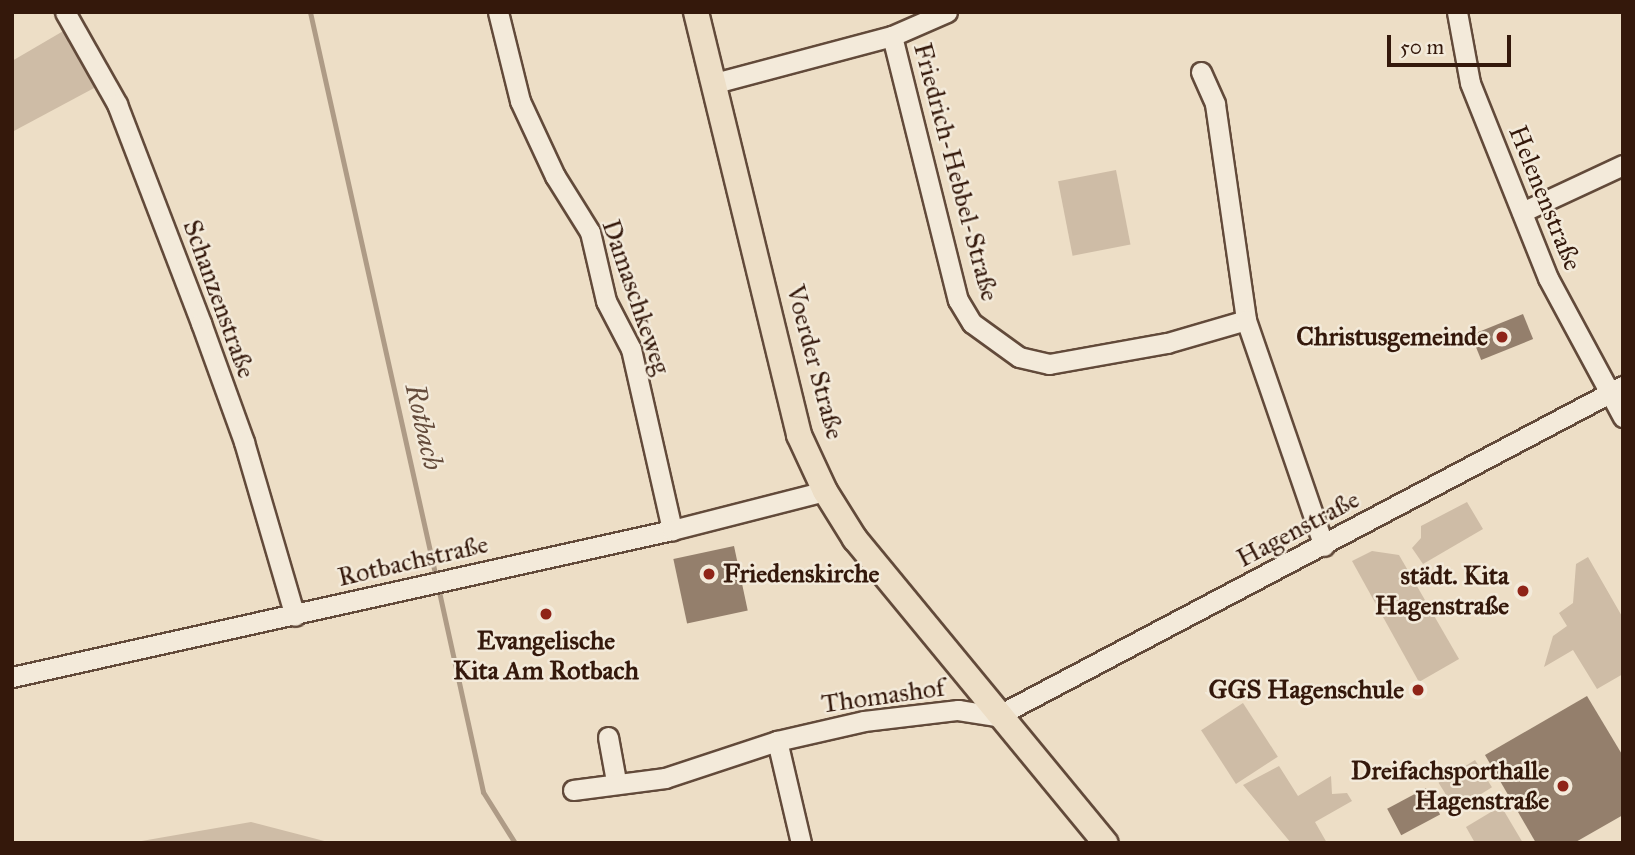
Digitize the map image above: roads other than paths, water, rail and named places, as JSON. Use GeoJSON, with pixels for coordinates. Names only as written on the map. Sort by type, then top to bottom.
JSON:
{"type":"FeatureCollection","features":[{"type":"Feature","properties":{"kind":"main road","name":"Voerder Straße"},"geometry":{"type":"LineString","coordinates":[[696,12],[799,435],[825,491],[855,539],[997,716],[1106,843]]}},
{"type":"Feature","properties":{"kind":"street","name":"Schanzenstraße"},"geometry":{"type":"LineString","coordinates":[[65,12],[117,104],[157,207],[244,442],[295,616]]}},
{"type":"Feature","properties":{"kind":"street","name":"Damaschkeweg"},"geometry":{"type":"LineString","coordinates":[[498,12],[520,101],[555,176],[590,232],[606,301],[631,349],[672,530]]}},
{"type":"Feature","properties":{"kind":"street"},"geometry":{"type":"LineString","coordinates":[[715,83],[891,36],[947,12]]}},
{"type":"Feature","properties":{"kind":"street","name":"Helenenstraße"},"geometry":{"type":"LineString","coordinates":[[1457,12],[1469,83],[1554,290],[1615,390],[1623,418]]}},
{"type":"Feature","properties":{"kind":"street","name":"Friedrich-Hebbel-Straße"},"geometry":{"type":"LineString","coordinates":[[891,36],[958,300],[972,323],[1019,357],[1049,364],[1167,343],[1246,320]]}},
{"type":"Feature","properties":{"kind":"street"},"geometry":{"type":"LineString","coordinates":[[1201,72],[1215,104],[1246,320],[1324,545]]}},
{"type":"Feature","properties":{"kind":"street"},"geometry":{"type":"LineString","coordinates":[[1522,212],[1623,165]]}},
{"type":"Feature","properties":{"kind":"street","name":"Hagenstraße"},"geometry":{"type":"LineString","coordinates":[[997,716],[1615,390]]}},
{"type":"Feature","properties":{"kind":"street","name":"Rotbachstraße"},"geometry":{"type":"LineString","coordinates":[[12,677],[295,616],[422,583],[672,530],[825,491]]}},
{"type":"Feature","properties":{"kind":"street","name":"Thomashof"},"geometry":{"type":"LineString","coordinates":[[573,790],[616,781],[665,778],[777,741],[864,722],[958,710],[997,716]]}},
{"type":"Feature","properties":{"kind":"street"},"geometry":{"type":"LineString","coordinates":[[608,737],[616,781]]}},
{"type":"Feature","properties":{"kind":"street"},"geometry":{"type":"LineString","coordinates":[[777,741],[801,843]]}},
{"type":"Feature","properties":{"kind":"waterway","name":"Rotbach"},"geometry":{"type":"LineString","coordinates":[[310,12],[436,578]]}},
{"type":"Feature","properties":{"kind":"waterway","name":"Rotbach"},"geometry":{"type":"LineString","coordinates":[[438,587],[483,792],[515,843]]}},
{"type":"Feature","properties":{"kind":"place","name":"Christusgemeinde"},"geometry":{"type":"Point","coordinates":[1502,337]}},
{"type":"Feature","properties":{"kind":"place","name":"Friedenskirche"},"geometry":{"type":"Point","coordinates":[709,574]}},
{"type":"Feature","properties":{"kind":"place","name":"städt. Kita Hagenstraße"},"geometry":{"type":"Point","coordinates":[1523,591]}},
{"type":"Feature","properties":{"kind":"place","name":"Evangelische Kita Am Rotbach"},"geometry":{"type":"Point","coordinates":[546,614]}},
{"type":"Feature","properties":{"kind":"place","name":"GGS Hagenschule"},"geometry":{"type":"Point","coordinates":[1418,690]}},
{"type":"Feature","properties":{"kind":"place","name":"Dreifachsporthalle Hagenstraße"},"geometry":{"type":"Point","coordinates":[1563,786]}}]}
